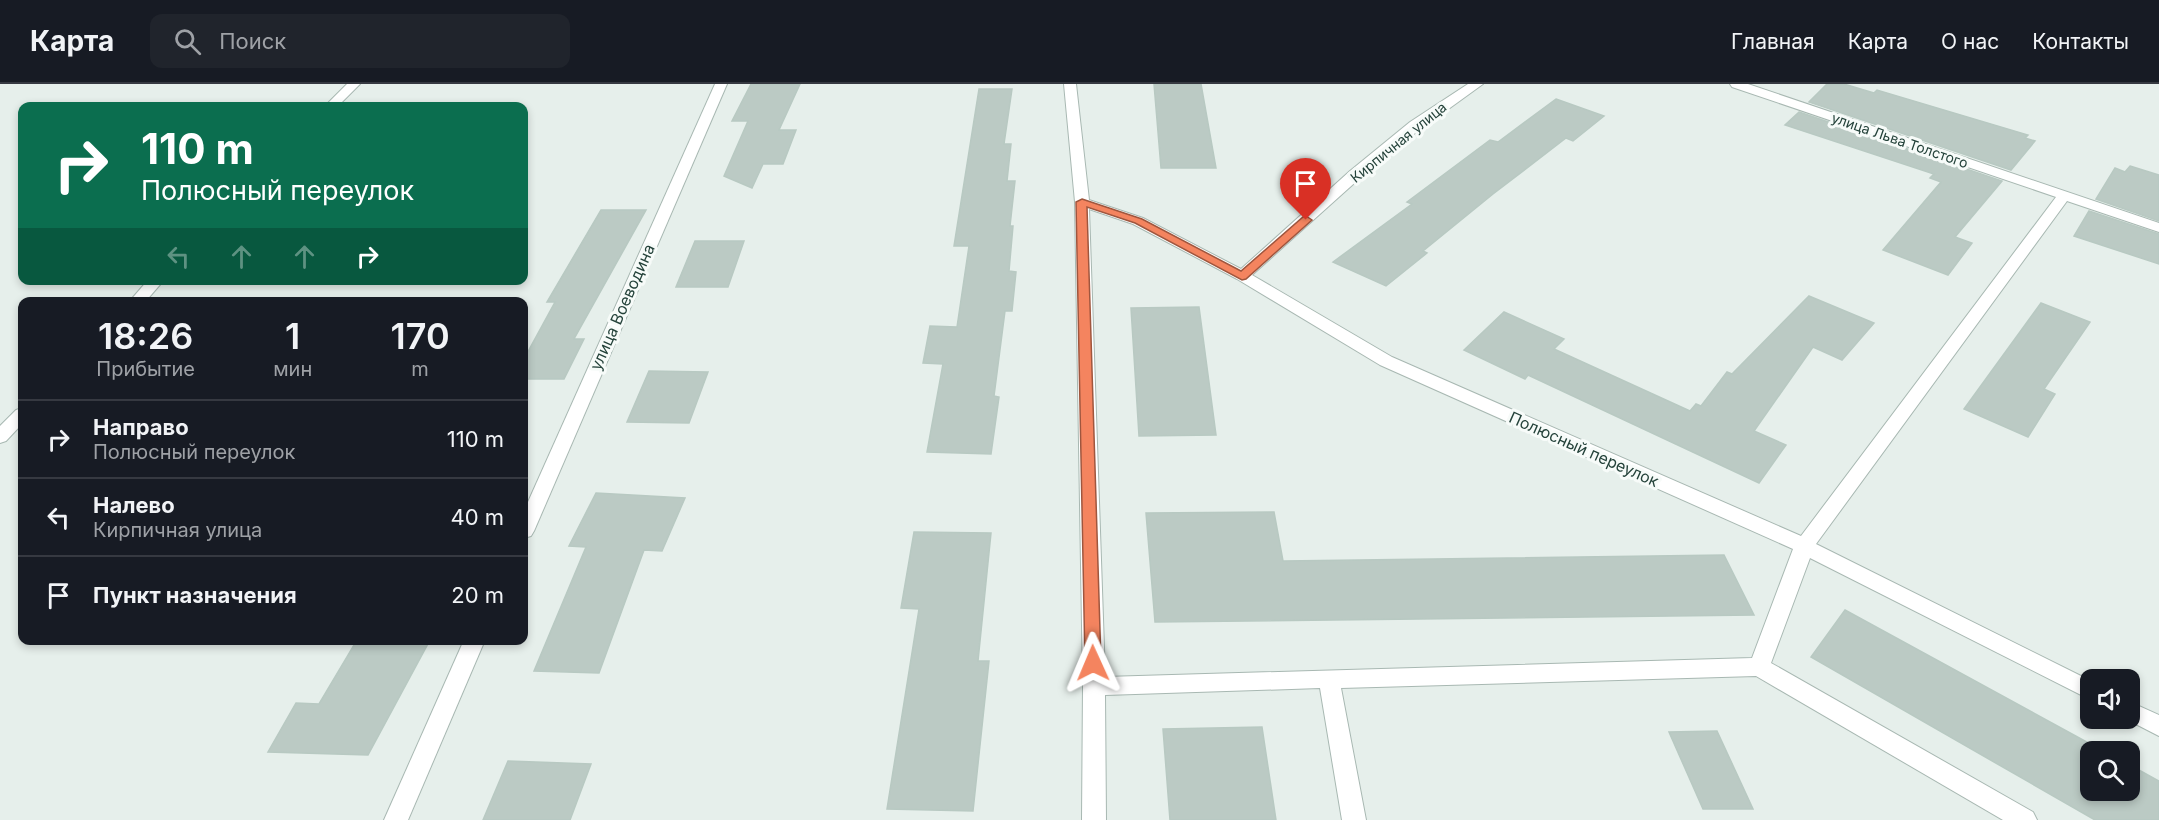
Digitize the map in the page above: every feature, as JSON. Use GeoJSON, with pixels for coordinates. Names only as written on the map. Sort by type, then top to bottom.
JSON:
{"type":"FeatureCollection","features":[{"type":"Feature","properties":{"kind":"street"},"geometry":{"type":"LineString","coordinates":[[335,102],[354,84]]}},
{"type":"Feature","properties":{"kind":"street","name":"улица Воеводина"},"geometry":{"type":"LineString","coordinates":[[528,522],[721,84]]}},
{"type":"Feature","properties":{"kind":"street"},"geometry":{"type":"LineString","coordinates":[[1070,84],[1082,202],[1094,686],[1094,820]]}},
{"type":"Feature","properties":{"kind":"street","name":"Кирпичная улица"},"geometry":{"type":"LineString","coordinates":[[1242,276],[1380,153],[1454,97],[1477,84]]}},
{"type":"Feature","properties":{"kind":"street","name":"улица Льва Толстого"},"geometry":{"type":"LineString","coordinates":[[1736,84],[2159,228]]}},
{"type":"Feature","properties":{"kind":"street"},"geometry":{"type":"LineString","coordinates":[[1759,667],[1804,546],[2064,196]]}},
{"type":"Feature","properties":{"kind":"street","name":"Полюсный переулок"},"geometry":{"type":"LineString","coordinates":[[1082,202],[1138,221],[1242,276],[1386,361],[1804,546],[2080,685]]}},
{"type":"Feature","properties":{"kind":"street"},"geometry":{"type":"LineString","coordinates":[[141,297],[152,285]]}},
{"type":"Feature","properties":{"kind":"street"},"geometry":{"type":"LineString","coordinates":[[0,437],[18,418]]}},
{"type":"Feature","properties":{"kind":"street"},"geometry":{"type":"LineString","coordinates":[[396,820],[473,645]]}},
{"type":"Feature","properties":{"kind":"street"},"geometry":{"type":"LineString","coordinates":[[1094,686],[1759,667],[2025,820]]}},
{"type":"Feature","properties":{"kind":"street"},"geometry":{"type":"LineString","coordinates":[[1329,680],[1354,820]]}},
{"type":"Feature","properties":{"kind":"street"},"geometry":{"type":"LineString","coordinates":[[2140,716],[2159,726]]}},
{"type":"Feature","properties":{"kind":"building"},"geometry":{"type":"Polygon","coordinates":[[[751,84],[800,84],[779,130],[796,130],[783,164],[763,164],[752,188],[724,176],[748,121],[732,121],[751,84]]]}},
{"type":"Feature","properties":{"kind":"building"},"geometry":{"type":"Polygon","coordinates":[[[1154,84],[1201,84],[1216,168],[1161,168],[1154,84]]]}},
{"type":"Feature","properties":{"kind":"building"},"geometry":{"type":"Polygon","coordinates":[[[1827,84],[1844,84],[1874,93],[1877,90],[2028,135],[2025,138],[2035,141],[2011,170],[1809,102],[1827,84]]]}},
{"type":"Feature","properties":{"kind":"building"},"geometry":{"type":"Polygon","coordinates":[[[979,89],[1012,89],[1004,144],[1011,144],[1007,181],[1015,181],[1010,226],[1013,226],[1009,271],[1016,272],[1012,311],[1005,311],[994,396],[999,397],[991,454],[927,452],[943,364],[923,363],[930,326],[957,327],[969,246],[954,246],[979,89]]]}},
{"type":"Feature","properties":{"kind":"building"},"geometry":{"type":"Polygon","coordinates":[[[1556,99],[1604,116],[1573,141],[1566,138],[1493,194],[1423,251],[1427,253],[1386,286],[1333,262],[1412,204],[1407,202],[1490,140],[1498,142],[1556,99]]]}},
{"type":"Feature","properties":{"kind":"building"},"geometry":{"type":"Polygon","coordinates":[[[1799,112],[2002,181],[1955,237],[1972,243],[1948,275],[1883,250],[1941,182],[1930,178],[1934,174],[1785,125],[1799,112]]]}},
{"type":"Feature","properties":{"kind":"building"},"geometry":{"type":"Polygon","coordinates":[[[2130,166],[2159,175],[2159,221],[2096,199],[2115,168],[2125,172],[2130,166]]]}},
{"type":"Feature","properties":{"kind":"building"},"geometry":{"type":"Polygon","coordinates":[[[601,210],[646,210],[574,339],[584,339],[564,379],[528,379],[528,352],[555,302],[547,302],[601,210]]]}},
{"type":"Feature","properties":{"kind":"building"},"geometry":{"type":"Polygon","coordinates":[[[2089,211],[2159,234],[2159,264],[2074,236],[2089,211]]]}},
{"type":"Feature","properties":{"kind":"building"},"geometry":{"type":"Polygon","coordinates":[[[695,241],[744,241],[728,287],[676,287],[695,241]]]}},
{"type":"Feature","properties":{"kind":"building"},"geometry":{"type":"Polygon","coordinates":[[[1809,296],[1874,323],[1842,360],[1813,347],[1754,431],[1786,445],[1759,483],[1528,375],[1525,379],[1464,350],[1504,312],[1564,339],[1554,349],[1690,411],[1696,404],[1701,406],[1727,372],[1732,374],[1809,296]]]}},
{"type":"Feature","properties":{"kind":"building"},"geometry":{"type":"Polygon","coordinates":[[[2041,303],[2090,322],[2044,389],[2055,394],[2028,437],[1964,409],[2041,303]]]}},
{"type":"Feature","properties":{"kind":"building"},"geometry":{"type":"Polygon","coordinates":[[[1199,307],[1216,435],[1139,436],[1131,308],[1199,307]]]}},
{"type":"Feature","properties":{"kind":"building"},"geometry":{"type":"Polygon","coordinates":[[[649,371],[708,372],[689,423],[627,422],[649,371]]]}},
{"type":"Feature","properties":{"kind":"building"},"geometry":{"type":"Polygon","coordinates":[[[596,493],[685,498],[662,551],[644,550],[599,673],[534,671],[586,547],[569,546],[596,493]]]}},
{"type":"Feature","properties":{"kind":"building"},"geometry":{"type":"Polygon","coordinates":[[[1274,512],[1283,561],[1724,555],[1754,615],[1155,622],[1146,513],[1274,512]]]}},
{"type":"Feature","properties":{"kind":"building"},"geometry":{"type":"Polygon","coordinates":[[[914,532],[991,533],[978,661],[989,661],[973,811],[887,809],[919,609],[901,608],[914,532]]]}},
{"type":"Feature","properties":{"kind":"building"},"geometry":{"type":"Polygon","coordinates":[[[1845,610],[2085,741],[2080,741],[2080,801],[2140,801],[2140,771],[2159,781],[2159,820],[2095,820],[1811,657],[1845,610]]]}},
{"type":"Feature","properties":{"kind":"building"},"geometry":{"type":"Polygon","coordinates":[[[354,645],[427,645],[368,755],[268,752],[296,703],[319,704],[354,645]]]}},
{"type":"Feature","properties":{"kind":"building"},"geometry":{"type":"Polygon","coordinates":[[[1262,727],[1276,820],[1170,820],[1163,729],[1262,727]]]}},
{"type":"Feature","properties":{"kind":"building"},"geometry":{"type":"Polygon","coordinates":[[[1717,731],[1753,809],[1703,809],[1669,732],[1717,731]]]}},
{"type":"Feature","properties":{"kind":"building"},"geometry":{"type":"Polygon","coordinates":[[[508,761],[591,764],[570,820],[483,820],[508,761]]]}},
{"type":"Feature","properties":{"kind":"route"},"geometry":{"type":"LineString","coordinates":[[1093,663],[1082,202],[1138,221],[1242,276],[1306,220]]}}]}
